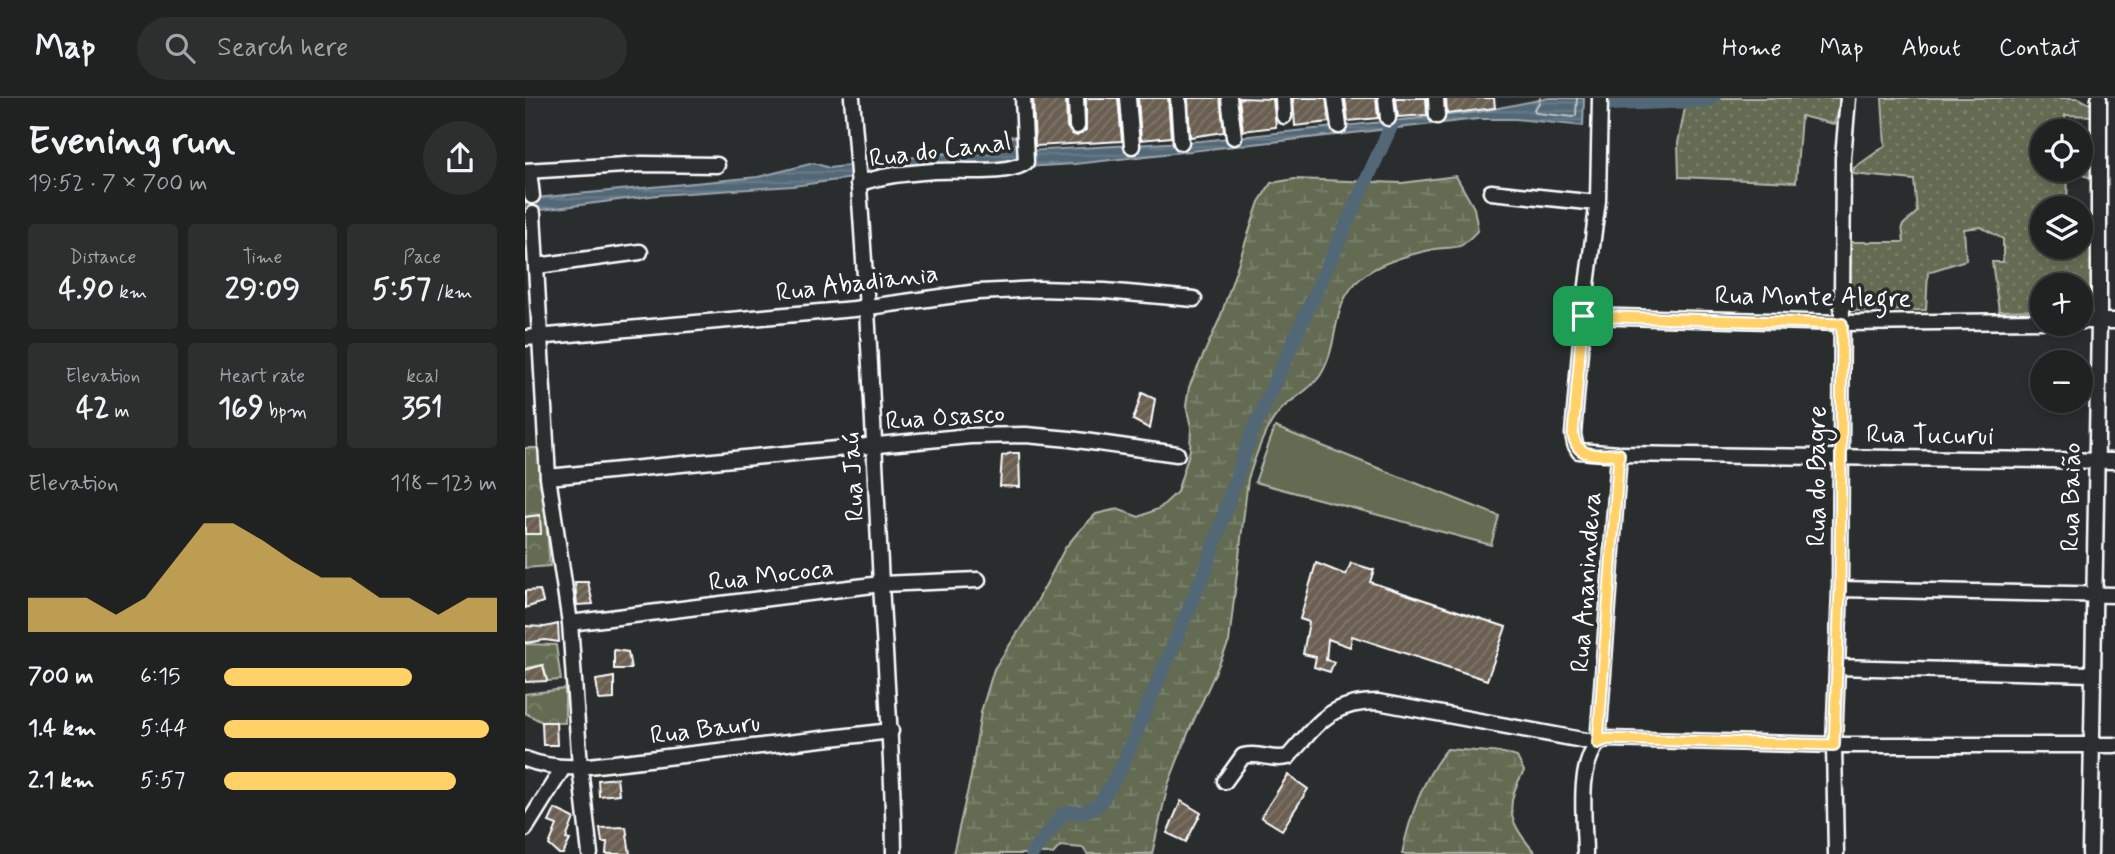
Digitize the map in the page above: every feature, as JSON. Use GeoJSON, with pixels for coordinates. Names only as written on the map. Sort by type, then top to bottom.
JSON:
{"type":"FeatureCollection","features":[{"type":"Feature","properties":{"kind":"street","name":"Rua Jaú"},"geometry":{"type":"LineString","coordinates":[[852,98],[876,446],[881,584],[891,731],[894,854]]}},
{"type":"Feature","properties":{"kind":"street","name":"Rua do Canal"},"geometry":{"type":"LineString","coordinates":[[858,181],[935,171],[1001,170],[1023,165],[1026,156],[1023,98]]}},
{"type":"Feature","properties":{"kind":"street"},"geometry":{"type":"LineString","coordinates":[[1076,98],[1077,126]]}},
{"type":"Feature","properties":{"kind":"street"},"geometry":{"type":"LineString","coordinates":[[1128,98],[1132,146]]}},
{"type":"Feature","properties":{"kind":"street"},"geometry":{"type":"LineString","coordinates":[[1178,98],[1181,142]]}},
{"type":"Feature","properties":{"kind":"street"},"geometry":{"type":"LineString","coordinates":[[1229,98],[1234,137]]}},
{"type":"Feature","properties":{"kind":"street"},"geometry":{"type":"LineString","coordinates":[[1283,98],[1284,116]]}},
{"type":"Feature","properties":{"kind":"street"},"geometry":{"type":"LineString","coordinates":[[1335,98],[1339,126]]}},
{"type":"Feature","properties":{"kind":"street"},"geometry":{"type":"LineString","coordinates":[[1386,98],[1388,118]]}},
{"type":"Feature","properties":{"kind":"street"},"geometry":{"type":"LineString","coordinates":[[1436,98],[1437,116]]}},
{"type":"Feature","properties":{"kind":"street","name":"Rua Ananindeva"},"geometry":{"type":"LineString","coordinates":[[1585,854],[1584,779],[1587,762],[1598,743],[1619,454],[1579,451],[1573,435],[1583,316],[1597,203],[1600,98]]}},
{"type":"Feature","properties":{"kind":"street","name":"Rua do Bagre"},"geometry":{"type":"LineString","coordinates":[[1836,854],[1834,745],[1840,589],[1843,158],[1849,98]]}},
{"type":"Feature","properties":{"kind":"street","name":"Rua Baião"},"geometry":{"type":"LineString","coordinates":[[2089,854],[2099,321],[2099,98]]}},
{"type":"Feature","properties":{"kind":"street"},"geometry":{"type":"LineString","coordinates":[[532,196],[527,171],[642,164],[717,165]]}},
{"type":"Feature","properties":{"kind":"street"},"geometry":{"type":"LineString","coordinates":[[1491,192],[1597,203]]}},
{"type":"Feature","properties":{"kind":"street"},"geometry":{"type":"LineString","coordinates":[[533,214],[548,477],[570,623],[580,767],[590,854]]}},
{"type":"Feature","properties":{"kind":"street"},"geometry":{"type":"LineString","coordinates":[[537,266],[640,252]]}},
{"type":"Feature","properties":{"kind":"street","name":"Rua Abadiania"},"geometry":{"type":"LineString","coordinates":[[525,338],[867,306],[978,292],[1039,289],[1105,291],[1194,299]]}},
{"type":"Feature","properties":{"kind":"street","name":"Rua Monte Alegre"},"geometry":{"type":"LineString","coordinates":[[1583,316],[1842,324],[2030,321]]}},
{"type":"Feature","properties":{"kind":"street"},"geometry":{"type":"LineString","coordinates":[[2093,321],[2115,321]]}},
{"type":"Feature","properties":{"kind":"street","name":"Rua Osasco"},"geometry":{"type":"LineString","coordinates":[[548,477],[970,436],[1026,435],[1177,454]]}},
{"type":"Feature","properties":{"kind":"street","name":"Rua Tucurui"},"geometry":{"type":"LineString","coordinates":[[1619,454],[2115,461]]}},
{"type":"Feature","properties":{"kind":"street","name":"Rua Mococa"},"geometry":{"type":"LineString","coordinates":[[570,623],[881,584],[978,580]]}},
{"type":"Feature","properties":{"kind":"street"},"geometry":{"type":"LineString","coordinates":[[1840,589],[2115,595]]}},
{"type":"Feature","properties":{"kind":"street"},"geometry":{"type":"LineString","coordinates":[[1837,667],[2092,674]]}},
{"type":"Feature","properties":{"kind":"street"},"geometry":{"type":"LineString","coordinates":[[1225,781],[1243,757],[1255,754],[1269,758],[1288,757],[1335,709],[1362,702],[1378,702],[1598,743],[1607,739],[1834,745],[2115,745]]}},
{"type":"Feature","properties":{"kind":"street","name":"Rua Bauru"},"geometry":{"type":"LineString","coordinates":[[525,759],[563,768],[580,767],[891,731]]}},
{"type":"Feature","properties":{"kind":"street"},"geometry":{"type":"LineString","coordinates":[[525,830],[563,768]]}},
{"type":"Feature","properties":{"kind":"green space"},"geometry":{"type":"Polygon","coordinates":[[[1687,98],[1840,98],[1841,104],[1834,124],[1801,116],[1796,182],[1679,177],[1678,143],[1687,98]]]}},
{"type":"Feature","properties":{"kind":"green space"},"geometry":{"type":"Polygon","coordinates":[[[1882,98],[2079,98],[2093,106],[2093,116],[2065,115],[2065,119],[2030,119],[2030,182],[2068,182],[2067,196],[2030,196],[2030,259],[2093,259],[2093,273],[2030,273],[2030,310],[1999,311],[1992,262],[2003,262],[2003,239],[1981,227],[1964,229],[1966,260],[1928,272],[1926,310],[1848,311],[1851,242],[1904,242],[1902,226],[1917,212],[1914,180],[1853,174],[1854,168],[1885,146],[1882,98]]]}},
{"type":"Feature","properties":{"kind":"green space"},"geometry":{"type":"Polygon","coordinates":[[[2093,137],[2099,138],[2093,172],[2093,137]]]}},
{"type":"Feature","properties":{"kind":"green space"},"geometry":{"type":"Polygon","coordinates":[[[1456,176],[1474,208],[1478,230],[1459,246],[1396,259],[1374,269],[1359,280],[1348,292],[1342,305],[1332,347],[1320,376],[1277,414],[1262,441],[1248,479],[1229,642],[1168,785],[1152,854],[1087,854],[1083,848],[1060,846],[1053,854],[953,854],[971,776],[981,712],[994,669],[1032,611],[1065,548],[1096,514],[1117,509],[1139,517],[1160,508],[1177,492],[1190,450],[1191,427],[1186,406],[1189,387],[1220,318],[1259,202],[1271,183],[1295,179],[1402,183],[1456,176]]]}},
{"type":"Feature","properties":{"kind":"green space"},"geometry":{"type":"Polygon","coordinates":[[[1275,427],[1499,516],[1491,545],[1255,482],[1275,427]]]}},
{"type":"Feature","properties":{"kind":"green space"},"geometry":{"type":"Polygon","coordinates":[[[525,448],[540,448],[550,566],[525,568],[525,448]]]}},
{"type":"Feature","properties":{"kind":"green space"},"geometry":{"type":"Polygon","coordinates":[[[525,644],[556,645],[561,680],[547,681],[543,665],[525,668],[525,644]]]}},
{"type":"Feature","properties":{"kind":"green space"},"geometry":{"type":"Polygon","coordinates":[[[565,689],[565,723],[542,722],[525,713],[525,694],[565,689]]]}},
{"type":"Feature","properties":{"kind":"green space"},"geometry":{"type":"Polygon","coordinates":[[[1447,749],[1504,753],[1517,757],[1524,771],[1513,795],[1512,815],[1520,833],[1536,854],[1402,854],[1418,799],[1431,772],[1447,749]]]}},
{"type":"Feature","properties":{"kind":"water"},"geometry":{"type":"Polygon","coordinates":[[[1549,98],[1584,98],[1583,126],[1515,119],[1478,119],[1075,164],[935,167],[793,186],[658,195],[525,212],[525,199],[758,177],[814,163],[829,168],[964,151],[993,153],[1010,136],[1022,138],[1028,151],[1201,141],[1478,112],[1549,98]]]}},
{"type":"Feature","properties":{"kind":"building"},"geometry":{"type":"Polygon","coordinates":[[[1033,98],[1066,98],[1067,127],[1077,136],[1086,130],[1086,98],[1118,98],[1122,141],[1035,146],[1033,98]]]}},
{"type":"Feature","properties":{"kind":"building"},"geometry":{"type":"Polygon","coordinates":[[[1138,98],[1168,98],[1171,137],[1141,140],[1138,98]]]}},
{"type":"Feature","properties":{"kind":"building"},"geometry":{"type":"Polygon","coordinates":[[[1188,98],[1220,98],[1224,132],[1190,137],[1188,98]]]}},
{"type":"Feature","properties":{"kind":"building"},"geometry":{"type":"Polygon","coordinates":[[[1239,98],[1273,99],[1276,127],[1243,131],[1239,98]]]}},
{"type":"Feature","properties":{"kind":"building"},"geometry":{"type":"Polygon","coordinates":[[[1293,98],[1326,98],[1329,122],[1295,126],[1293,98]]]}},
{"type":"Feature","properties":{"kind":"building"},"geometry":{"type":"Polygon","coordinates":[[[1345,98],[1376,98],[1378,118],[1348,121],[1345,98]]]}},
{"type":"Feature","properties":{"kind":"building"},"geometry":{"type":"Polygon","coordinates":[[[1396,98],[1426,98],[1427,115],[1398,117],[1396,98]]]}},
{"type":"Feature","properties":{"kind":"building"},"geometry":{"type":"Polygon","coordinates":[[[1446,98],[1494,98],[1495,108],[1447,114],[1446,98]]]}},
{"type":"Feature","properties":{"kind":"building"},"geometry":{"type":"Polygon","coordinates":[[[1142,393],[1155,399],[1150,429],[1133,420],[1142,393]]]}},
{"type":"Feature","properties":{"kind":"building"},"geometry":{"type":"Polygon","coordinates":[[[1019,453],[1020,487],[1000,486],[1002,456],[1019,453]]]}},
{"type":"Feature","properties":{"kind":"building"},"geometry":{"type":"Polygon","coordinates":[[[540,515],[541,534],[525,534],[525,517],[540,515]]]}},
{"type":"Feature","properties":{"kind":"building"},"geometry":{"type":"Polygon","coordinates":[[[1316,563],[1346,575],[1351,563],[1374,570],[1370,582],[1506,627],[1487,680],[1352,636],[1350,647],[1328,639],[1326,660],[1334,662],[1330,672],[1314,667],[1316,657],[1303,654],[1309,622],[1300,619],[1316,563]]]}},
{"type":"Feature","properties":{"kind":"building"},"geometry":{"type":"Polygon","coordinates":[[[575,582],[588,582],[593,604],[577,605],[575,582]]]}},
{"type":"Feature","properties":{"kind":"building"},"geometry":{"type":"Polygon","coordinates":[[[540,590],[543,602],[525,608],[525,591],[540,590]]]}},
{"type":"Feature","properties":{"kind":"building"},"geometry":{"type":"Polygon","coordinates":[[[558,624],[559,642],[545,640],[525,643],[525,626],[545,627],[558,624]]]}},
{"type":"Feature","properties":{"kind":"building"},"geometry":{"type":"Polygon","coordinates":[[[614,650],[628,652],[631,669],[614,669],[614,650]]]}},
{"type":"Feature","properties":{"kind":"building"},"geometry":{"type":"Polygon","coordinates":[[[543,665],[547,681],[525,682],[525,670],[543,665]]]}},
{"type":"Feature","properties":{"kind":"building"},"geometry":{"type":"Polygon","coordinates":[[[614,677],[614,699],[599,700],[596,680],[614,677]]]}},
{"type":"Feature","properties":{"kind":"building"},"geometry":{"type":"Polygon","coordinates":[[[542,722],[556,722],[557,745],[543,745],[542,722]]]}},
{"type":"Feature","properties":{"kind":"building"},"geometry":{"type":"Polygon","coordinates":[[[1288,775],[1308,789],[1282,830],[1261,817],[1288,775]]]}},
{"type":"Feature","properties":{"kind":"building"},"geometry":{"type":"Polygon","coordinates":[[[617,778],[619,794],[599,796],[598,780],[617,778]]]}},
{"type":"Feature","properties":{"kind":"building"},"geometry":{"type":"Polygon","coordinates":[[[1181,801],[1201,813],[1186,842],[1167,833],[1181,801]]]}},
{"type":"Feature","properties":{"kind":"building"},"geometry":{"type":"Polygon","coordinates":[[[555,809],[574,818],[566,839],[570,840],[563,854],[559,854],[549,845],[557,825],[549,822],[555,809]]]}},
{"type":"Feature","properties":{"kind":"building"},"geometry":{"type":"Polygon","coordinates":[[[626,827],[630,854],[606,854],[607,842],[602,842],[600,828],[626,827]]]}},
{"type":"Feature","properties":{"kind":"waterway"},"geometry":{"type":"LineString","coordinates":[[1611,104],[1699,101],[1713,98]]}},
{"type":"Feature","properties":{"kind":"waterway"},"geometry":{"type":"LineString","coordinates":[[1032,854],[1061,816],[1069,812],[1081,813],[1099,805],[1122,766],[1207,566],[1250,437],[1392,124]]}},
{"type":"Feature","properties":{"kind":"route"},"geometry":{"type":"LineString","coordinates":[[1583,316],[1842,324],[1840,589],[1834,745],[1607,739],[1598,743],[1619,454],[1587,453],[1579,451],[1575,444],[1573,435],[1583,316]]}}]}
